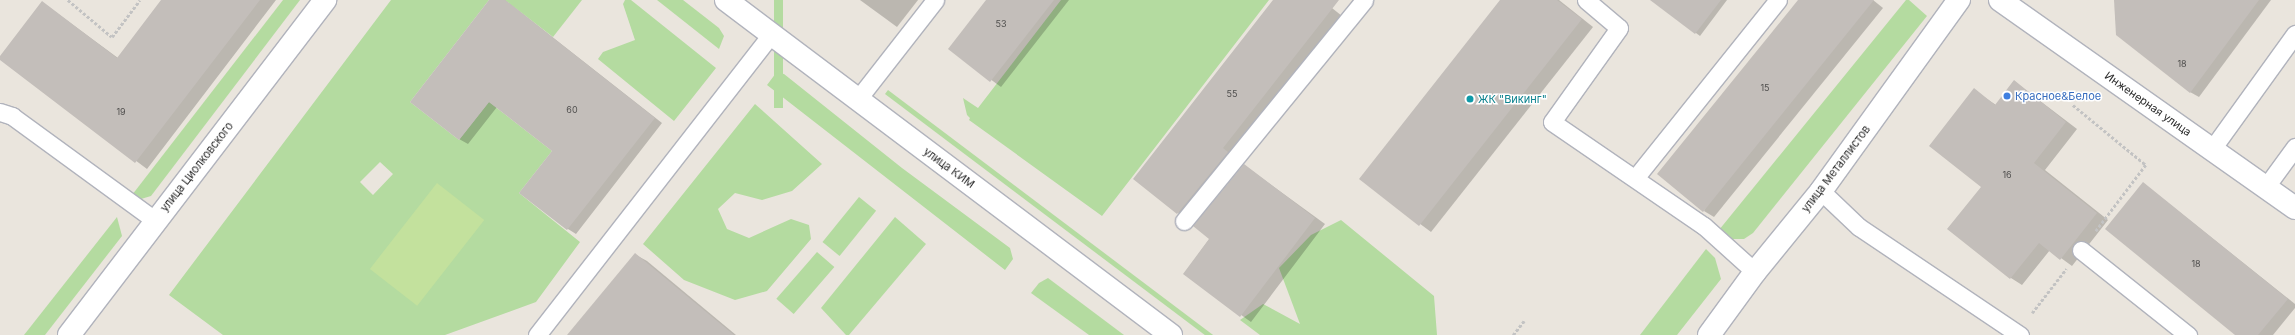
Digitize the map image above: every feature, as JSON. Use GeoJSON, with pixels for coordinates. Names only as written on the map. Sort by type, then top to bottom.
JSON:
{"type":"FeatureCollection","features":[{"type":"Feature","properties":{"kind":"street","name":"улица Циолковского"},"geometry":{"type":"LineString","coordinates":[[70,335],[325,0]]}},
{"type":"Feature","properties":{"kind":"street","name":"улица КИМ"},"geometry":{"type":"LineString","coordinates":[[726,0],[1171,335]]}},
{"type":"Feature","properties":{"kind":"street","name":"улица Металлистов"},"geometry":{"type":"LineString","coordinates":[[1708,335],[1755,272],[1820,191],[1959,0]]}},
{"type":"Feature","properties":{"kind":"street","name":"Инженерная улица"},"geometry":{"type":"LineString","coordinates":[[2000,0],[2295,208]]}},
{"type":"Feature","properties":{"kind":"lane"},"geometry":{"type":"LineString","coordinates":[[857,100],[935,0]]}},
{"type":"Feature","properties":{"kind":"lane"},"geometry":{"type":"LineString","coordinates":[[1184,221],[1364,0]]}},
{"type":"Feature","properties":{"kind":"lane"},"geometry":{"type":"LineString","coordinates":[[1586,0],[1618,28],[1552,122],[1636,177],[1704,226],[1755,272]]}},
{"type":"Feature","properties":{"kind":"lane"},"geometry":{"type":"LineString","coordinates":[[1636,177],[1778,0]]}},
{"type":"Feature","properties":{"kind":"lane"},"geometry":{"type":"LineString","coordinates":[[537,335],[771,34]]}},
{"type":"Feature","properties":{"kind":"lane"},"geometry":{"type":"LineString","coordinates":[[2212,149],[2295,34]]}},
{"type":"Feature","properties":{"kind":"lane"},"geometry":{"type":"LineString","coordinates":[[0,112],[12,116],[156,221]]}},
{"type":"Feature","properties":{"kind":"lane"},"geometry":{"type":"LineString","coordinates":[[2265,188],[2295,147]]}},
{"type":"Feature","properties":{"kind":"lane"},"geometry":{"type":"LineString","coordinates":[[1820,191],[1859,227],[2018,334]]}},
{"type":"Feature","properties":{"kind":"lane"},"geometry":{"type":"LineString","coordinates":[[2081,250],[2188,335]]}},
{"type":"Feature","properties":{"kind":"path"},"geometry":{"type":"LineString","coordinates":[[68,0],[112,37],[140,0]]}},
{"type":"Feature","properties":{"kind":"path"},"geometry":{"type":"LineString","coordinates":[[2018,334],[2146,164],[2073,105]]}},
{"type":"Feature","properties":{"kind":"path"},"geometry":{"type":"LineString","coordinates":[[1513,335],[1524,321]]}},
{"type":"Feature","properties":{"kind":"green space"},"geometry":{"type":"Polygon","coordinates":[[[283,0],[300,0],[151,196],[141,199],[132,195],[283,0]]]}},
{"type":"Feature","properties":{"kind":"green space"},"geometry":{"type":"Polygon","coordinates":[[[391,0],[489,0],[410,102],[459,140],[489,102],[552,151],[519,193],[580,242],[536,302],[445,335],[223,335],[169,295],[391,0]],[[380,162],[360,182],[373,195],[393,174],[380,162]]]}},
{"type":"Feature","properties":{"kind":"green space"},"geometry":{"type":"Polygon","coordinates":[[[505,0],[582,0],[553,37],[505,0]]]}},
{"type":"Feature","properties":{"kind":"green space"},"geometry":{"type":"Polygon","coordinates":[[[625,0],[631,0],[716,68],[674,121],[598,59],[603,52],[635,40],[623,4],[625,0]]]}},
{"type":"Feature","properties":{"kind":"green space"},"geometry":{"type":"Polygon","coordinates":[[[657,0],[683,0],[719,28],[724,36],[719,49],[657,0]]]}},
{"type":"Feature","properties":{"kind":"green space"},"geometry":{"type":"Polygon","coordinates":[[[774,0],[783,0],[783,108],[774,108],[774,0]]]}},
{"type":"Feature","properties":{"kind":"green space"},"geometry":{"type":"Polygon","coordinates":[[[1061,0],[1269,0],[1102,216],[969,120],[970,118],[967,115],[963,98],[978,108],[1061,0]]]}},
{"type":"Feature","properties":{"kind":"green space"},"geometry":{"type":"Polygon","coordinates":[[[1906,0],[1909,0],[1927,16],[1753,233],[1744,239],[1732,239],[1719,230],[1906,0]]]}},
{"type":"Feature","properties":{"kind":"green space"},"geometry":{"type":"Polygon","coordinates":[[[776,73],[784,74],[902,168],[1010,248],[1013,259],[1005,270],[767,85],[776,73]]]}},
{"type":"Feature","properties":{"kind":"green space"},"geometry":{"type":"Polygon","coordinates":[[[888,90],[1213,335],[1205,335],[885,94],[888,90]]]}},
{"type":"Feature","properties":{"kind":"green space"},"geometry":{"type":"Polygon","coordinates":[[[755,104],[822,164],[792,191],[762,200],[735,193],[718,209],[727,229],[749,238],[791,219],[809,225],[811,239],[767,291],[735,300],[684,280],[643,244],[755,104]]]}},
{"type":"Feature","properties":{"kind":"green space"},"geometry":{"type":"Polygon","coordinates":[[[437,183],[484,220],[417,306],[370,269],[437,183]]]}},
{"type":"Feature","properties":{"kind":"green space"},"geometry":{"type":"Polygon","coordinates":[[[859,197],[876,211],[840,256],[822,242],[859,197]]]}},
{"type":"Feature","properties":{"kind":"green space"},"geometry":{"type":"Polygon","coordinates":[[[117,217],[122,236],[45,335],[24,335],[117,217]]]}},
{"type":"Feature","properties":{"kind":"green space"},"geometry":{"type":"Polygon","coordinates":[[[895,217],[926,244],[849,335],[846,335],[821,308],[895,217]]]}},
{"type":"Feature","properties":{"kind":"green space"},"geometry":{"type":"Polygon","coordinates":[[[1341,220],[1434,296],[1437,335],[1260,335],[1240,320],[1263,304],[1300,324],[1279,268],[1311,235],[1341,220]]]}},
{"type":"Feature","properties":{"kind":"green space"},"geometry":{"type":"Polygon","coordinates":[[[1706,249],[1715,258],[1721,279],[1677,335],[1640,335],[1706,249]]]}},
{"type":"Feature","properties":{"kind":"green space"},"geometry":{"type":"Polygon","coordinates":[[[817,252],[834,267],[794,314],[776,299],[817,252]]]}},
{"type":"Feature","properties":{"kind":"green space"},"geometry":{"type":"Polygon","coordinates":[[[1048,278],[1124,335],[1089,335],[1031,293],[1039,283],[1048,278]]]}},
{"type":"Feature","properties":{"kind":"building"},"geometry":{"type":"Polygon","coordinates":[[[161,0],[260,0],[135,163],[0,60],[0,56],[42,1],[117,58],[161,0]]]}},
{"type":"Feature","properties":{"kind":"building"},"geometry":{"type":"Polygon","coordinates":[[[489,0],[505,0],[655,118],[567,230],[519,193],[552,151],[489,102],[459,140],[410,102],[489,0]]]}},
{"type":"Feature","properties":{"kind":"building"},"geometry":{"type":"Polygon","coordinates":[[[986,0],[1054,0],[990,82],[948,49],[986,0]]]}},
{"type":"Feature","properties":{"kind":"building"},"geometry":{"type":"Polygon","coordinates":[[[1273,0],[1339,0],[1223,148],[1228,152],[1177,214],[1133,179],[1273,0]]]}},
{"type":"Feature","properties":{"kind":"building","name":"ЖК \"Викинг\""},"geometry":{"type":"Polygon","coordinates":[[[1500,0],[1557,0],[1582,19],[1419,226],[1359,179],[1500,0]]]}},
{"type":"Feature","properties":{"kind":"building"},"geometry":{"type":"Polygon","coordinates":[[[1650,0],[1721,0],[1695,34],[1650,0]]]}},
{"type":"Feature","properties":{"kind":"building"},"geometry":{"type":"Polygon","coordinates":[[[1798,0],[1874,0],[1703,212],[1657,174],[1798,0]]]}},
{"type":"Feature","properties":{"kind":"building"},"geometry":{"type":"Polygon","coordinates":[[[2114,0],[2259,0],[2190,93],[2116,35],[2114,0]]]}},
{"type":"Feature","properties":{"kind":"building"},"geometry":{"type":"Polygon","coordinates":[[[2014,80],[2066,122],[2034,163],[2097,213],[2060,260],[2039,243],[2010,279],[1947,229],[1981,187],[1929,146],[1974,88],[1995,105],[2014,80]]]}},
{"type":"Feature","properties":{"kind":"building"},"geometry":{"type":"Polygon","coordinates":[[[1244,164],[1315,218],[1240,317],[1183,274],[1209,239],[1193,226],[1244,164]]]}},
{"type":"Feature","properties":{"kind":"building"},"geometry":{"type":"Polygon","coordinates":[[[2143,182],[2288,299],[2258,335],[2235,335],[2105,229],[2143,182]]]}},
{"type":"Feature","properties":{"kind":"building"},"geometry":{"type":"Polygon","coordinates":[[[635,253],[734,335],[567,335],[635,253]]]}},
{"type":"Feature","properties":{"kind":"place","name":"Красное&Белое"},"geometry":{"type":"Point","coordinates":[2007,96]}},
{"type":"Feature","properties":{"kind":"place","name":"ЖК \"Викинг\""},"geometry":{"type":"Point","coordinates":[1470,99]}}]}
